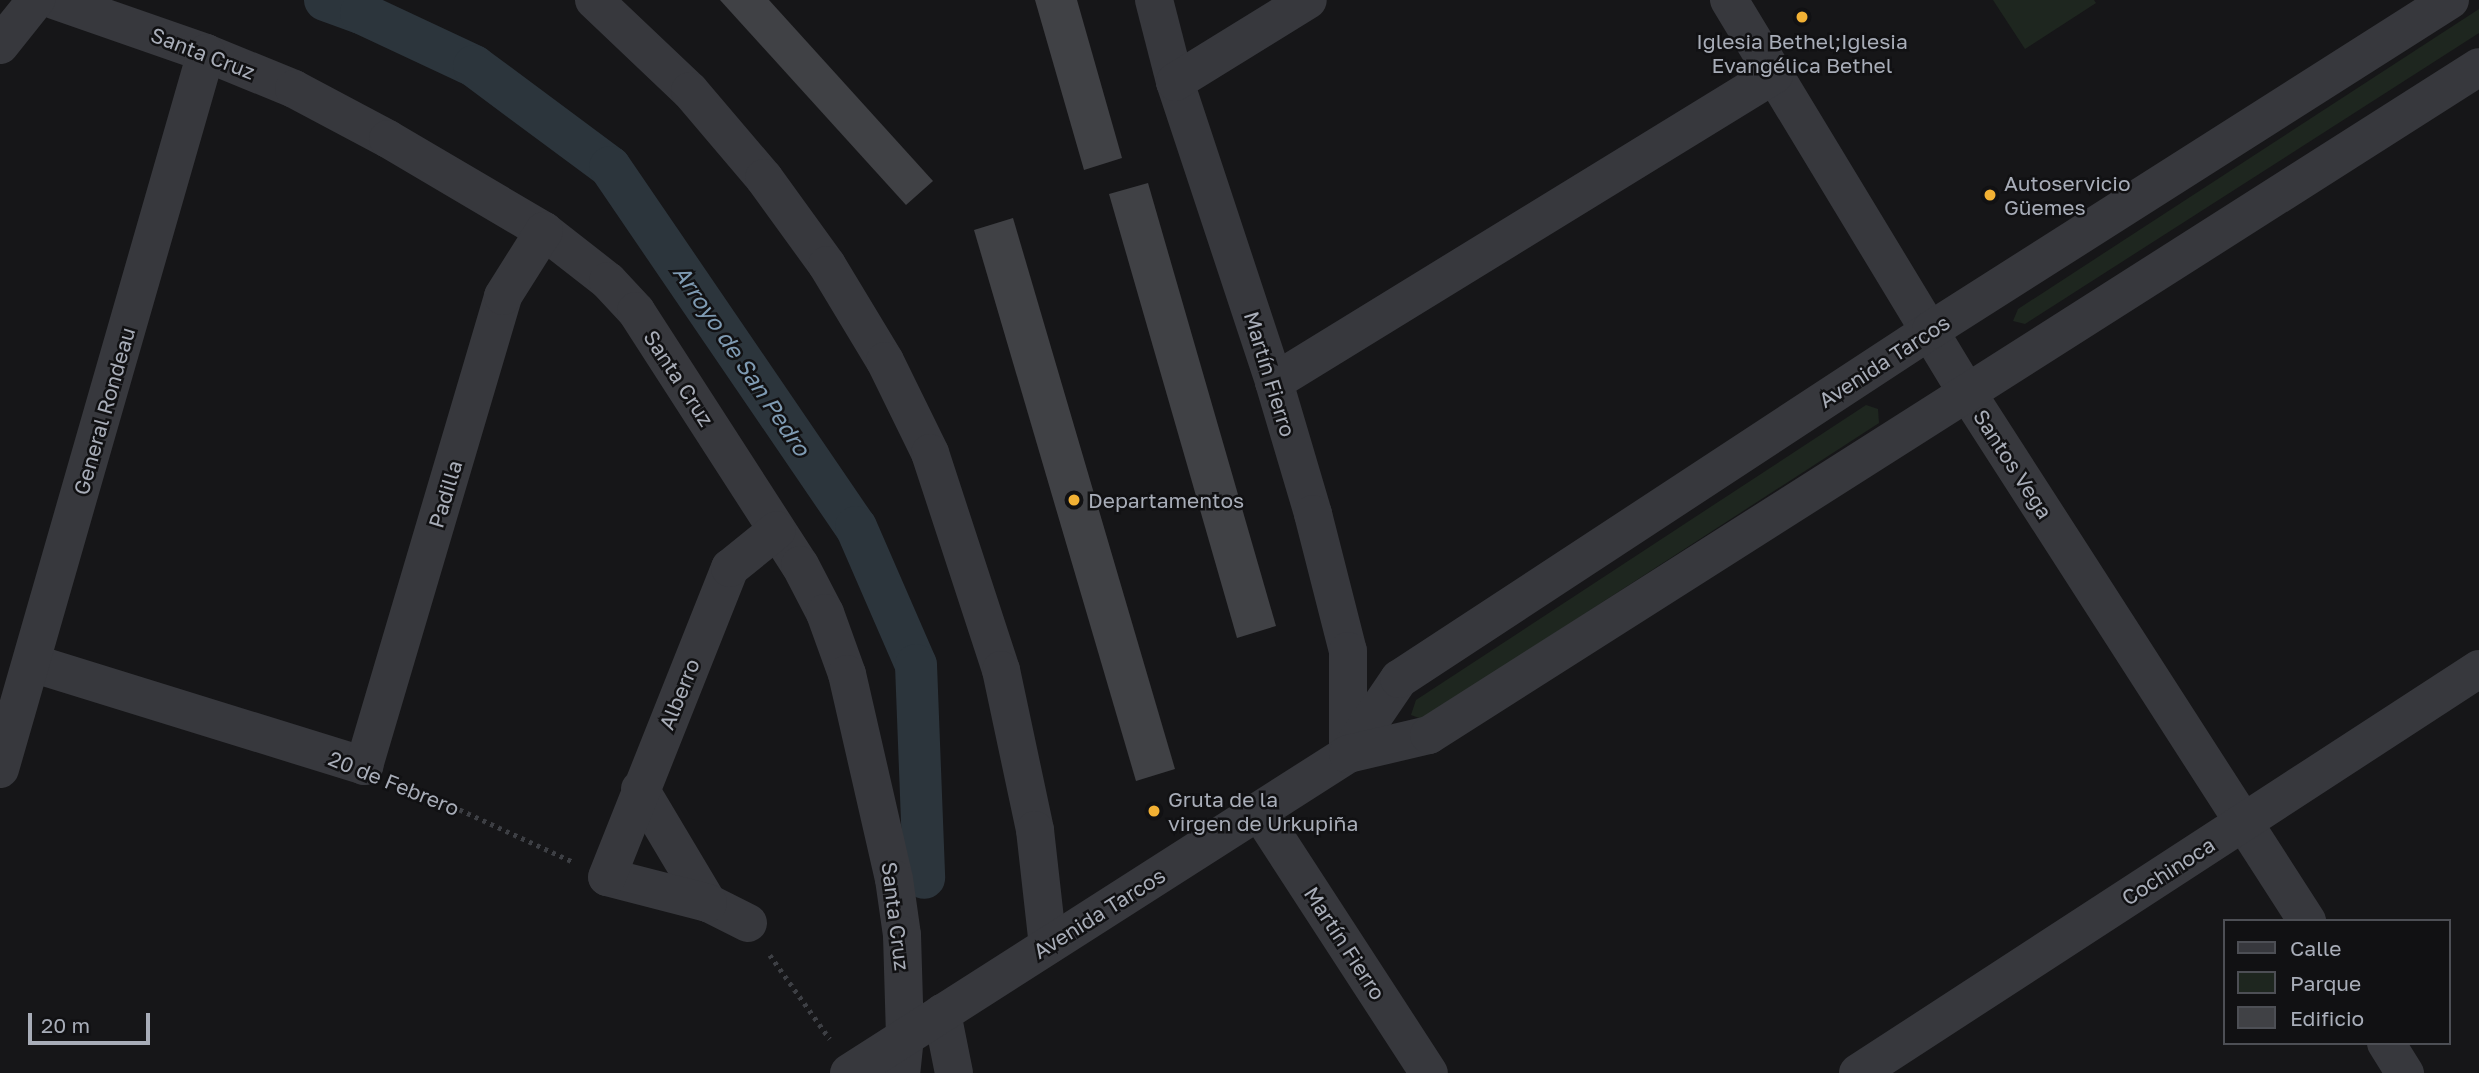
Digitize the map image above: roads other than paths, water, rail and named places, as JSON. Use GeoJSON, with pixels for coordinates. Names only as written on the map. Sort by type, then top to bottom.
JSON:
{"type":"FeatureCollection","features":[{"type":"Feature","properties":{"kind":"street"},"geometry":{"type":"LineString","coordinates":[[0,45],[36,0]]}},
{"type":"Feature","properties":{"kind":"street","name":"Santa Cruz"},"geometry":{"type":"LineString","coordinates":[[54,0],[206,53],[294,89],[388,139],[544,231],[608,281],[636,311],[777,530],[825,612],[847,674],[894,879],[902,936],[903,1055]]}},
{"type":"Feature","properties":{"kind":"street"},"geometry":{"type":"LineString","coordinates":[[594,0],[690,91],[764,178],[827,265],[885,361],[930,453],[1001,670],[1035,830],[1048,945]]}},
{"type":"Feature","properties":{"kind":"street","name":"Martín Fierro"},"geometry":{"type":"LineString","coordinates":[[1154,0],[1175,82],[1274,382],[1313,514],[1348,652],[1348,754]]}},
{"type":"Feature","properties":{"kind":"street"},"geometry":{"type":"LineString","coordinates":[[1175,82],[1308,0]]}},
{"type":"Feature","properties":{"kind":"street","name":"Santos Vega"},"geometry":{"type":"LineString","coordinates":[[1729,0],[1968,394],[2306,919]]}},
{"type":"Feature","properties":{"kind":"street","name":"Avenida Tarcos"},"geometry":{"type":"LineString","coordinates":[[1348,754],[1399,679],[1931,330],[2450,0]]}},
{"type":"Feature","properties":{"kind":"street","name":"General Rondeau"},"geometry":{"type":"LineString","coordinates":[[0,769],[206,53]]}},
{"type":"Feature","properties":{"kind":"street","name":"Avenida Tarcos"},"geometry":{"type":"LineString","coordinates":[[851,1072],[903,1055],[942,1013],[1260,813],[1348,754],[1429,735],[2479,67]]}},
{"type":"Feature","properties":{"kind":"street"},"geometry":{"type":"LineString","coordinates":[[1274,382],[1774,75]]}},
{"type":"Feature","properties":{"kind":"street","name":"Padilla"},"geometry":{"type":"LineString","coordinates":[[364,766],[503,296],[544,231]]}},
{"type":"Feature","properties":{"kind":"street","name":"Alberro"},"geometry":{"type":"LineString","coordinates":[[708,903],[607,877],[730,568],[777,530]]}},
{"type":"Feature","properties":{"kind":"street","name":"20 de Febrero"},"geometry":{"type":"LineString","coordinates":[[32,663],[364,766]]}},
{"type":"Feature","properties":{"kind":"street","name":"Cochinoca"},"geometry":{"type":"LineString","coordinates":[[1858,1073],[2479,669]]}},
{"type":"Feature","properties":{"kind":"street"},"geometry":{"type":"LineString","coordinates":[[640,789],[708,903],[748,923]]}},
{"type":"Feature","properties":{"kind":"street","name":"Martín Fierro"},"geometry":{"type":"LineString","coordinates":[[1260,813],[1429,1073]]}},
{"type":"Feature","properties":{"kind":"street"},"geometry":{"type":"LineString","coordinates":[[942,1013],[954,1073]]}},
{"type":"Feature","properties":{"kind":"street"},"geometry":{"type":"LineString","coordinates":[[2387,1045],[2405,1073]]}},
{"type":"Feature","properties":{"kind":"waterway","name":"Arroyo de San Pedro"},"geometry":{"type":"LineString","coordinates":[[325,0],[361,13],[474,66],[610,167],[856,527],[916,665],[924,878]]}},
{"type":"Feature","properties":{"kind":"place","name":"Iglesia Bethel;Iglesia Evangélica Bethel"},"geometry":{"type":"Point","coordinates":[1802,17]}},
{"type":"Feature","properties":{"kind":"place","name":"Autoservicio Güemes"},"geometry":{"type":"Point","coordinates":[1990,195]}},
{"type":"Feature","properties":{"kind":"place","name":"Departamentos"},"geometry":{"type":"Point","coordinates":[1074,500]}},
{"type":"Feature","properties":{"kind":"place","name":"Gruta de la virgen de Urkupiña"},"geometry":{"type":"Point","coordinates":[1154,811]}}]}
